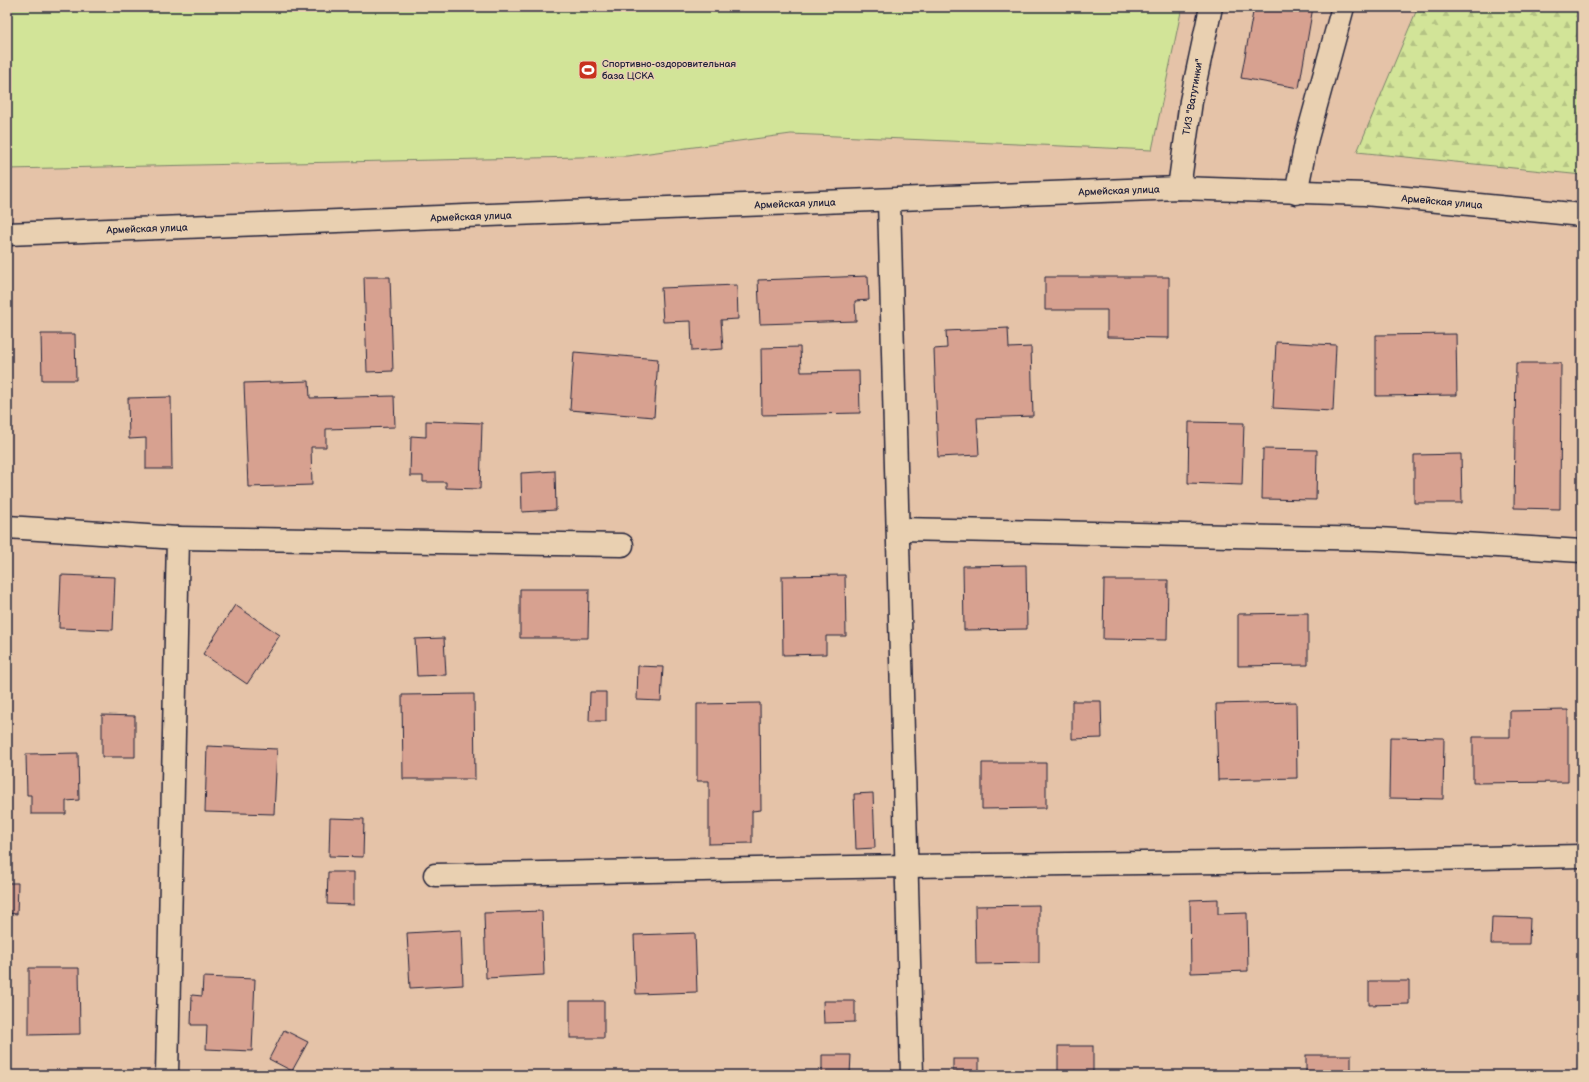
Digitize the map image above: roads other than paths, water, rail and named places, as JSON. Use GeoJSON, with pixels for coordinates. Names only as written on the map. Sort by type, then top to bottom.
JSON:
{"type":"FeatureCollection","features":[{"type":"Feature","properties":{"kind":"street","name":"ТИЗ \"Ватутинки\""},"geometry":{"type":"LineString","coordinates":[[1179,188],[1191,101],[1211,7]]}},
{"type":"Feature","properties":{"kind":"street"},"geometry":{"type":"LineString","coordinates":[[1296,193],[1307,138],[1343,7]]}},
{"type":"Feature","properties":{"kind":"street","name":"Армейская улица"},"geometry":{"type":"LineString","coordinates":[[7,234],[1179,188],[1296,193],[1365,194],[1582,215]]}},
{"type":"Feature","properties":{"kind":"street"},"geometry":{"type":"LineString","coordinates":[[889,200],[912,1075]]}},
{"type":"Feature","properties":{"kind":"street"},"geometry":{"type":"LineString","coordinates":[[7,527],[178,538],[622,545]]}},
{"type":"Feature","properties":{"kind":"street"},"geometry":{"type":"LineString","coordinates":[[898,529],[1378,539],[1582,551]]}},
{"type":"Feature","properties":{"kind":"street"},"geometry":{"type":"LineString","coordinates":[[167,1075],[178,538]]}},
{"type":"Feature","properties":{"kind":"street"},"geometry":{"type":"LineString","coordinates":[[435,875],[1582,856]]}},
{"type":"Feature","properties":{"kind":"place","name":"Спортивно-оздоровительная база ЦСКА"},"geometry":{"type":"Point","coordinates":[588,70]}}]}
